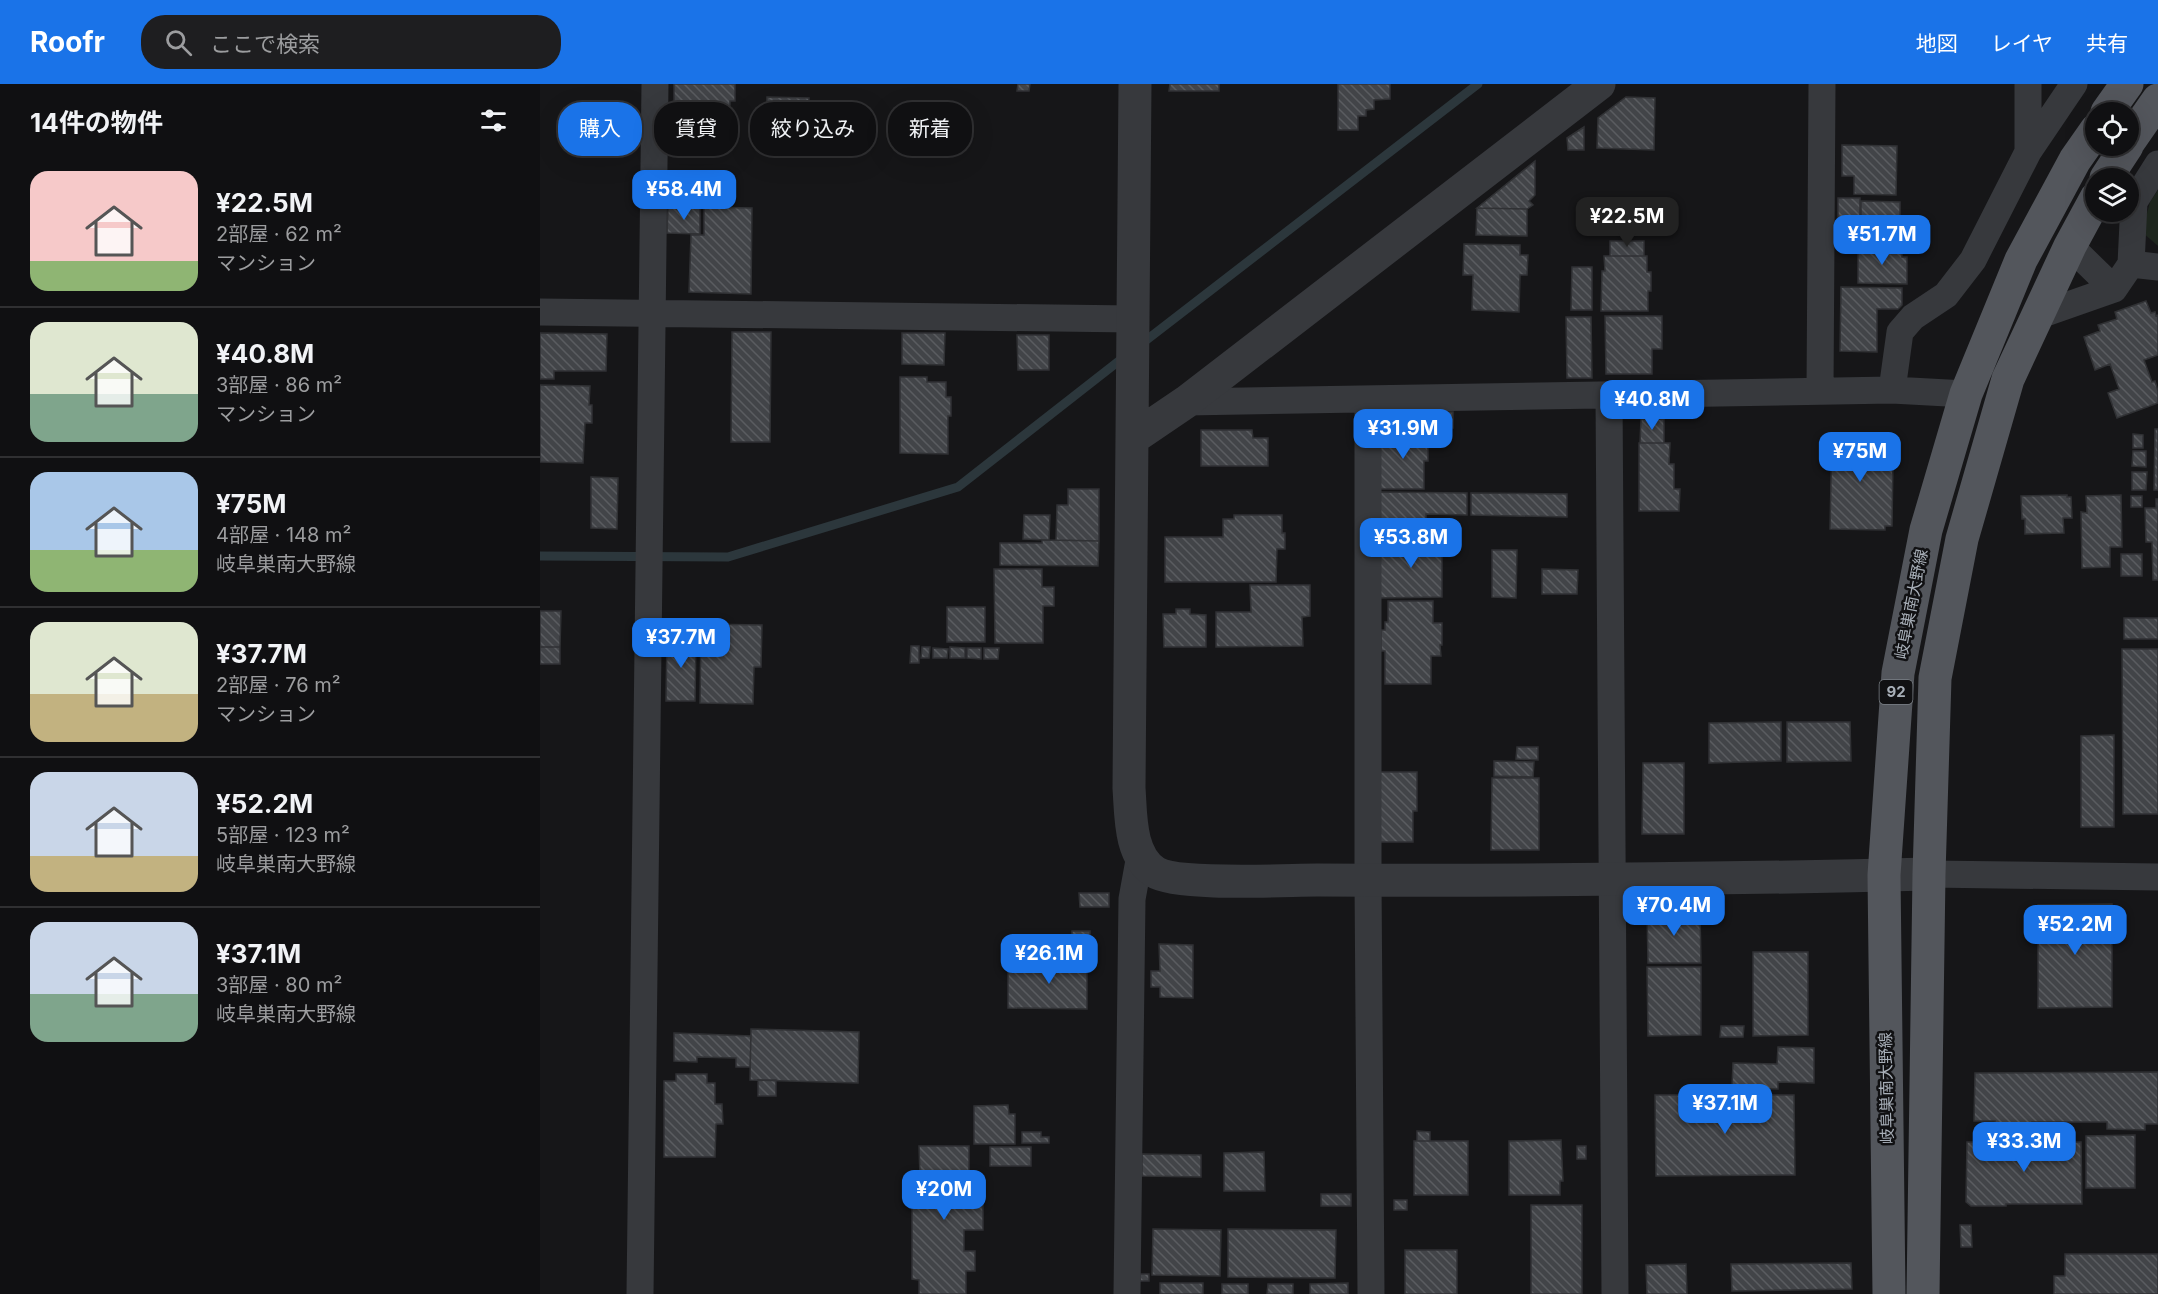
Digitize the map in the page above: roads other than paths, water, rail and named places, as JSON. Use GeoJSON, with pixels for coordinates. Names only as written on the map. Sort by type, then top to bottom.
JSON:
{"type":"FeatureCollection","features":[{"type":"Feature","properties":{"kind":"main road"},"geometry":{"type":"LineString","coordinates":[[2114,102],[2127,84]]}},
{"type":"Feature","properties":{"kind":"main road"},"geometry":{"type":"LineString","coordinates":[[2139,128],[2158,100]]}},
{"type":"Feature","properties":{"kind":"main road","name":"岐阜巣南大野線"},"geometry":{"type":"LineString","coordinates":[[1889,1294],[1884,875],[1898,673],[1926,530],[1966,394],[2021,260],[2085,146]]}},
{"type":"Feature","properties":{"kind":"main road","name":"92"},"geometry":{"type":"LineString","coordinates":[[1923,1294],[1929,874],[1935,678],[1962,539],[2008,379],[2085,218]]}},
{"type":"Feature","properties":{"kind":"street"},"geometry":{"type":"LineString","coordinates":[[640,1294],[655,84]]}},
{"type":"Feature","properties":{"kind":"street"},"geometry":{"type":"LineString","coordinates":[[1136,84],[1129,788],[1132,829],[1140,855],[1155,872],[1186,880],[1612,879],[1929,874],[2158,877]]}},
{"type":"Feature","properties":{"kind":"street"},"geometry":{"type":"LineString","coordinates":[[1133,438],[1186,402],[1599,84]]}},
{"type":"Feature","properties":{"kind":"street"},"geometry":{"type":"LineString","coordinates":[[1820,391],[1822,84]]}},
{"type":"Feature","properties":{"kind":"street"},"geometry":{"type":"LineString","coordinates":[[2028,84],[2028,152]]}},
{"type":"Feature","properties":{"kind":"street"},"geometry":{"type":"LineString","coordinates":[[1892,390],[1900,332],[1913,316],[1946,295],[1973,260],[2028,152],[2074,84]]}},
{"type":"Feature","properties":{"kind":"street"},"geometry":{"type":"LineString","coordinates":[[2037,316],[2114,290],[2131,264],[2134,202],[2158,164]]}},
{"type":"Feature","properties":{"kind":"street"},"geometry":{"type":"LineString","coordinates":[[2070,246],[2114,290]]}},
{"type":"Feature","properties":{"kind":"street"},"geometry":{"type":"LineString","coordinates":[[2131,264],[2158,267]]}},
{"type":"Feature","properties":{"kind":"street"},"geometry":{"type":"LineString","coordinates":[[540,312],[1133,322]]}},
{"type":"Feature","properties":{"kind":"street"},"geometry":{"type":"LineString","coordinates":[[1186,402],[1892,390],[1966,394]]}},
{"type":"Feature","properties":{"kind":"street"},"geometry":{"type":"LineString","coordinates":[[1609,395],[1616,1294]]}},
{"type":"Feature","properties":{"kind":"street"},"geometry":{"type":"LineString","coordinates":[[1368,399],[1371,1294]]}},
{"type":"Feature","properties":{"kind":"street"},"geometry":{"type":"LineString","coordinates":[[1127,1294],[1132,899],[1140,855]]}},
{"type":"Feature","properties":{"kind":"waterway"},"geometry":{"type":"LineString","coordinates":[[1140,345],[1478,84]]}},
{"type":"Feature","properties":{"kind":"waterway"},"geometry":{"type":"LineString","coordinates":[[540,556],[728,557],[958,487],[1124,357]]}}]}
